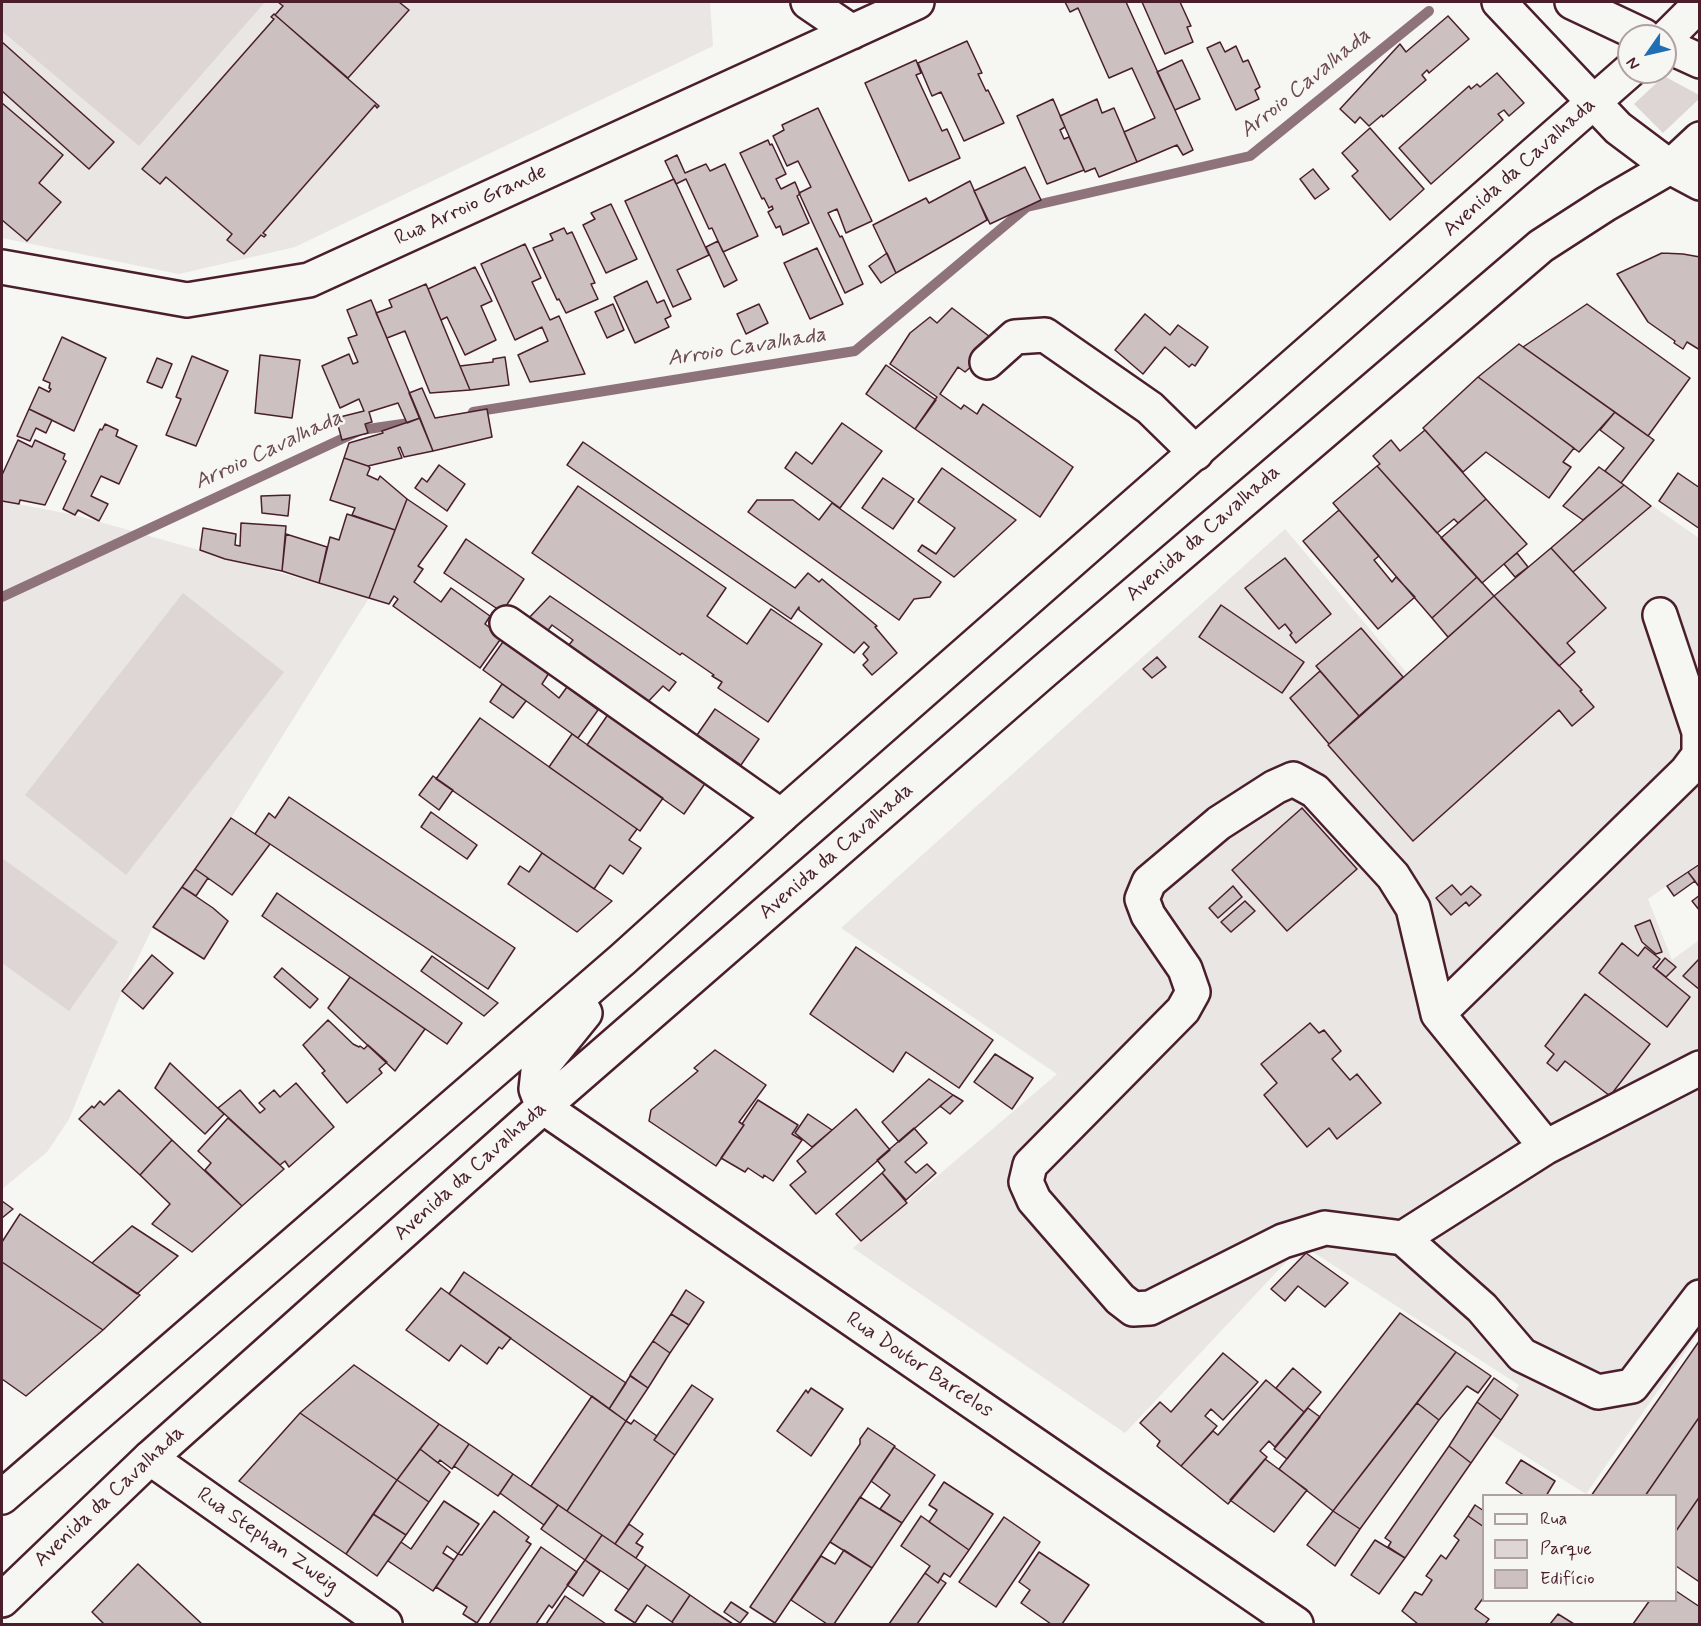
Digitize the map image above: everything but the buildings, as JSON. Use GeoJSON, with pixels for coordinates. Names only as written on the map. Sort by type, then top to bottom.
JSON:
{"type":"FeatureCollection","features":[{"type":"Feature","properties":{"kind":"main road"},"geometry":{"type":"LineString","coordinates":[[808,2],[852,32]]}},
{"type":"Feature","properties":{"kind":"main road","name":"Rua Arroio Grande"},"geometry":{"type":"LineString","coordinates":[[2,267],[187,300],[309,280],[917,2]]}},
{"type":"Feature","properties":{"kind":"main road"},"geometry":{"type":"LineString","coordinates":[[1500,2],[1618,128],[1646,151],[1700,183]]}},
{"type":"Feature","properties":{"kind":"main road"},"geometry":{"type":"LineString","coordinates":[[1572,2],[1619,24]]}},
{"type":"Feature","properties":{"kind":"main road"},"geometry":{"type":"LineString","coordinates":[[1677,27],[1700,4]]}},
{"type":"Feature","properties":{"kind":"main road"},"geometry":{"type":"LineString","coordinates":[[1677,50],[1700,61]]}},
{"type":"Feature","properties":{"kind":"main road","name":"Avenida da Cavalhada"},"geometry":{"type":"LineString","coordinates":[[2,1497],[623,959],[781,816],[1617,82]]}},
{"type":"Feature","properties":{"kind":"main road","name":"Avenida da Cavalhada"},"geometry":{"type":"LineString","coordinates":[[2,1600],[150,1458],[543,1107],[1043,672],[1541,246],[1606,204],[1670,167],[1700,139]]}},
{"type":"Feature","properties":{"kind":"main road"},"geometry":{"type":"LineString","coordinates":[[987,362],[1014,337],[1045,335],[1150,408],[1196,453]]}},
{"type":"Feature","properties":{"kind":"main road"},"geometry":{"type":"LineString","coordinates":[[1438,1014],[1687,771],[1699,755],[1700,732],[1660,615]]}},
{"type":"Feature","properties":{"kind":"main road"},"geometry":{"type":"LineString","coordinates":[[507,623],[781,816]]}},
{"type":"Feature","properties":{"kind":"main road"},"geometry":{"type":"LineString","coordinates":[[1546,1147],[1438,1014],[1413,908],[1393,876],[1315,791],[1293,779],[1275,787],[1219,823],[1149,882],[1142,899],[1148,915],[1185,969],[1193,992],[1183,1010],[1030,1165],[1026,1182],[1034,1200],[1120,1299],[1133,1309],[1150,1308],[1283,1241],[1324,1228],[1403,1238],[1482,1308],[1522,1355],[1598,1392],[1632,1386],[1700,1297]]}},
{"type":"Feature","properties":{"kind":"main road"},"geometry":{"type":"LineString","coordinates":[[543,1107],[536,1089],[538,1071],[578,1022],[623,959]]}},
{"type":"Feature","properties":{"kind":"main road"},"geometry":{"type":"LineString","coordinates":[[1403,1238],[1546,1147],[1700,1068]]}},
{"type":"Feature","properties":{"kind":"main road","name":"Rua Doutor Barcelos"},"geometry":{"type":"LineString","coordinates":[[543,1107],[1296,1624]]}},
{"type":"Feature","properties":{"kind":"main road","name":"Rua Stephan Zweig"},"geometry":{"type":"LineString","coordinates":[[150,1458],[385,1624]]}},
{"type":"Feature","properties":{"kind":"shaded area"},"geometry":{"type":"Polygon","coordinates":[[[2,2],[710,2],[713,46],[295,247],[179,274],[2,238],[2,2]]]}},
{"type":"Feature","properties":{"kind":"shaded area"},"geometry":{"type":"Polygon","coordinates":[[[1625,487],[1699,538],[1699,863],[1648,899],[1672,960],[1699,940],[1699,1332],[1586,1494],[1487,1432],[1519,1385],[1302,1245],[1125,1433],[853,1248],[1057,1074],[841,928],[1285,529],[1407,673],[1625,487]]]}},
{"type":"Feature","properties":{"kind":"shaded area"},"geometry":{"type":"Polygon","coordinates":[[[2,501],[75,515],[369,598],[231,818],[153,927],[122,991],[69,1119],[47,1152],[2,1189],[2,501]]]}},
{"type":"Feature","properties":{"kind":"green space"},"geometry":{"type":"Polygon","coordinates":[[[2,2],[265,2],[139,146],[2,31],[2,2]]]}},
{"type":"Feature","properties":{"kind":"green space"},"geometry":{"type":"Polygon","coordinates":[[[1677,83],[1699,95],[1700,98],[1663,133],[1634,104],[1655,84],[1677,83]]]}},
{"type":"Feature","properties":{"kind":"green space"},"geometry":{"type":"Polygon","coordinates":[[[183,593],[284,672],[126,875],[25,795],[183,593]]]}},
{"type":"Feature","properties":{"kind":"green space"},"geometry":{"type":"Polygon","coordinates":[[[2,858],[118,942],[69,1011],[2,963],[2,858]]]}},
{"type":"Feature","properties":{"kind":"waterway","name":"Arroio Cavalhada"},"geometry":{"type":"LineString","coordinates":[[473,412],[855,351],[1027,207],[1250,156],[1429,11]]}},
{"type":"Feature","properties":{"kind":"waterway","name":"Arroio Cavalhada"},"geometry":{"type":"LineString","coordinates":[[2,597],[361,430],[416,422]]}}]}
